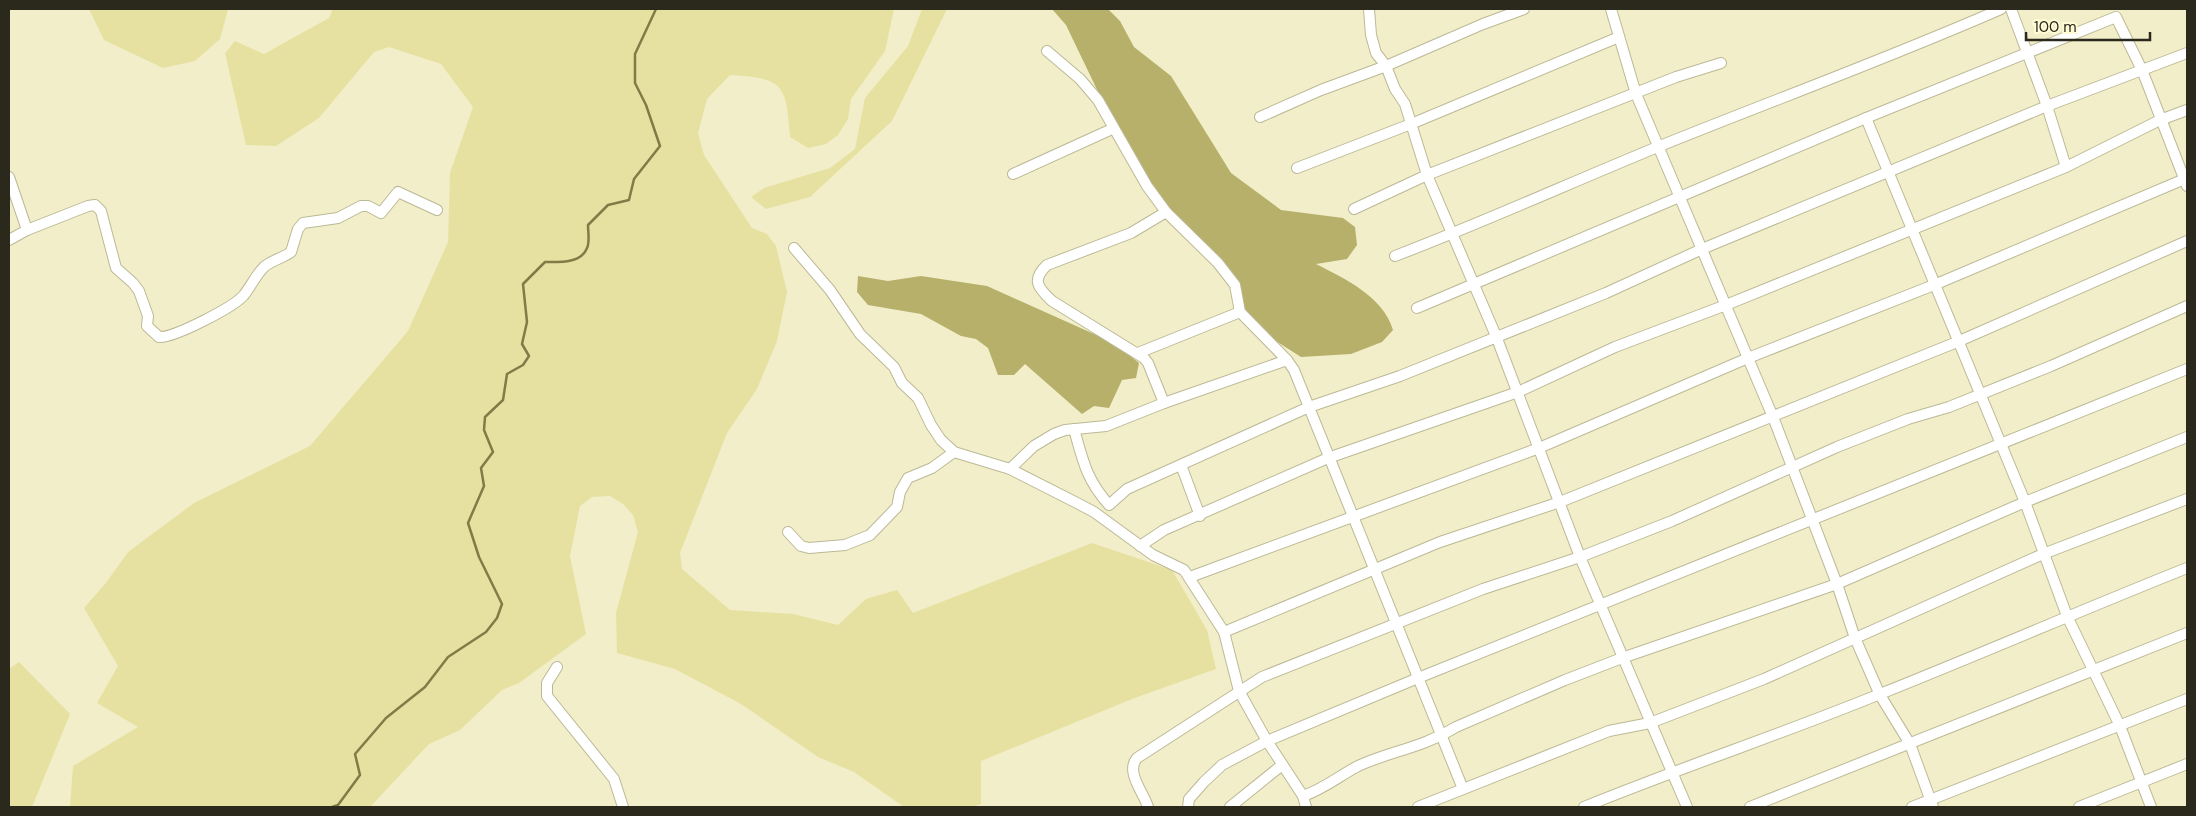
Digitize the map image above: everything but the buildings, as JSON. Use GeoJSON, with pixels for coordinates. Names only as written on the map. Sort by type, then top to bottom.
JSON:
{"type":"FeatureCollection","features":[{"type":"Feature","properties":{"kind":"street"},"geometry":{"type":"LineString","coordinates":[[1370,9],[1372,35],[1376,53],[1386,66],[1395,90],[1405,104],[1427,175],[1496,336],[1580,557],[1687,807]]}},
{"type":"Feature","properties":{"kind":"street"},"geometry":{"type":"LineString","coordinates":[[1260,117],[1321,90],[1386,66],[1483,24],[1524,9]]}},
{"type":"Feature","properties":{"kind":"street"},"geometry":{"type":"LineString","coordinates":[[1611,9],[1636,94],[1773,417],[1790,466],[1837,584],[1855,638],[1880,695],[1910,744],[1931,804]]}},
{"type":"Feature","properties":{"kind":"street"},"geometry":{"type":"LineString","coordinates":[[1395,256],[1452,235],[1659,147],[1936,37],[2001,9]]}},
{"type":"Feature","properties":{"kind":"street"},"geometry":{"type":"LineString","coordinates":[[2011,9],[2026,54],[2047,106],[2066,167]]}},
{"type":"Feature","properties":{"kind":"street"},"geometry":{"type":"LineString","coordinates":[[1190,577],[1539,448],[1748,358],[1934,285],[2186,181],[2160,120],[2142,70],[2116,17],[1866,118],[1417,308]]}},
{"type":"Feature","properties":{"kind":"street"},"geometry":{"type":"LineString","coordinates":[[1297,168],[1411,124],[1619,38]]}},
{"type":"Feature","properties":{"kind":"street"},"geometry":{"type":"LineString","coordinates":[[1047,51],[1080,79],[1098,100],[1112,129],[1147,186],[1166,212],[1218,263],[1235,285],[1240,312],[1287,360],[1294,370],[1463,789]]}},
{"type":"Feature","properties":{"kind":"street"},"geometry":{"type":"LineString","coordinates":[[1099,516],[1127,489],[1309,407],[1400,376],[1606,293],[1702,249],[1889,171],[2047,106],[2187,53]]}},
{"type":"Feature","properties":{"kind":"street"},"geometry":{"type":"LineString","coordinates":[[1354,209],[1427,175],[1676,78],[1721,63]]}},
{"type":"Feature","properties":{"kind":"street"},"geometry":{"type":"LineString","coordinates":[[1140,546],[1158,534],[1328,458],[1518,392],[1615,347],[1726,305],[2066,167],[2160,120],[2187,110]]}},
{"type":"Feature","properties":{"kind":"street"},"geometry":{"type":"LineString","coordinates":[[1866,118],[1957,342],[2025,502],[2067,616],[2120,726],[2151,807]]}},
{"type":"Feature","properties":{"kind":"street"},"geometry":{"type":"LineString","coordinates":[[1013,174],[1112,129]]}},
{"type":"Feature","properties":{"kind":"street"},"geometry":{"type":"LineString","coordinates":[[9,177],[26,230]]}},
{"type":"Feature","properties":{"kind":"street"},"geometry":{"type":"LineString","coordinates":[[9,240],[26,230],[95,205],[101,211],[116,268],[139,291],[148,316],[147,326],[159,337],[165,338],[217,314],[236,302],[244,295],[265,266],[291,252],[298,228],[303,223],[338,218],[361,206],[368,206],[381,214],[398,192],[437,210]]}},
{"type":"Feature","properties":{"kind":"street"},"geometry":{"type":"LineString","coordinates":[[1164,403],[1148,363],[1138,353],[1052,301],[1041,290],[1037,280],[1040,272],[1047,266],[1131,233],[1166,212]]}},
{"type":"Feature","properties":{"kind":"street"},"geometry":{"type":"LineString","coordinates":[[1224,632],[1440,542],[1560,502],[1773,417],[1957,342],[2187,241]]}},
{"type":"Feature","properties":{"kind":"street"},"geometry":{"type":"LineString","coordinates":[[794,248],[830,290],[860,334],[894,367],[902,383],[918,398],[931,426],[941,440],[954,452],[1010,469],[1099,516],[1158,558],[1179,566],[1190,577],[1224,632],[1240,691],[1267,741],[1303,796],[1306,807]]}},
{"type":"Feature","properties":{"kind":"street"},"geometry":{"type":"LineString","coordinates":[[1148,807],[1134,775],[1133,762],[1140,755],[1262,677],[1483,589],[1580,557],[1672,520],[1790,466],[1908,419],[1949,407],[2050,366],[2187,306]]}},
{"type":"Feature","properties":{"kind":"street"},"geometry":{"type":"LineString","coordinates":[[1138,353],[1240,312]]}},
{"type":"Feature","properties":{"kind":"street"},"geometry":{"type":"LineString","coordinates":[[1010,469],[1043,440],[1054,434],[1074,429],[1106,426],[1127,420],[1164,403],[1287,360]]}},
{"type":"Feature","properties":{"kind":"street"},"geometry":{"type":"LineString","coordinates":[[1188,807],[1189,799],[1222,766],[1267,741],[1418,678],[2187,369]]}},
{"type":"Feature","properties":{"kind":"street"},"geometry":{"type":"LineString","coordinates":[[1074,429],[1089,478],[1095,489],[1109,505]]}},
{"type":"Feature","properties":{"kind":"street"},"geometry":{"type":"LineString","coordinates":[[1303,796],[1327,786],[1360,766],[1442,736],[1456,727],[1622,658],[1837,584],[2025,502],[2187,437]]}},
{"type":"Feature","properties":{"kind":"street"},"geometry":{"type":"LineString","coordinates":[[788,532],[801,546],[809,548],[844,545],[870,535],[897,507],[900,492],[908,478],[932,468],[954,452]]}},
{"type":"Feature","properties":{"kind":"street"},"geometry":{"type":"LineString","coordinates":[[1180,465],[1200,516]]}},
{"type":"Feature","properties":{"kind":"street"},"geometry":{"type":"LineString","coordinates":[[1418,807],[1609,731],[1650,723],[1764,679],[2043,554],[2187,500]]}},
{"type":"Feature","properties":{"kind":"street"},"geometry":{"type":"LineString","coordinates":[[1584,807],[1671,772],[1880,695],[2067,616],[2187,568]]}},
{"type":"Feature","properties":{"kind":"street"},"geometry":{"type":"LineString","coordinates":[[1750,807],[2187,633]]}},
{"type":"Feature","properties":{"kind":"street"},"geometry":{"type":"LineString","coordinates":[[557,667],[547,683],[547,696],[614,779],[623,807]]}},
{"type":"Feature","properties":{"kind":"street"},"geometry":{"type":"LineString","coordinates":[[1912,807],[1931,804],[2187,699]]}},
{"type":"Feature","properties":{"kind":"street"},"geometry":{"type":"LineString","coordinates":[[2079,807],[2187,764]]}},
{"type":"Feature","properties":{"kind":"street"},"geometry":{"type":"LineString","coordinates":[[1230,807],[1282,765]]}},
{"type":"Feature","properties":{"kind":"shaded area"},"geometry":{"type":"Polygon","coordinates":[[[89,9],[228,9],[220,39],[195,61],[163,68],[104,40],[89,9]]]}},
{"type":"Feature","properties":{"kind":"shaded area"},"geometry":{"type":"Polygon","coordinates":[[[333,9],[894,9],[885,51],[851,99],[848,119],[838,135],[826,144],[808,148],[790,137],[784,95],[772,82],[748,76],[730,75],[707,99],[698,133],[704,155],[752,228],[767,234],[776,246],[787,292],[777,341],[757,389],[727,433],[680,553],[682,569],[730,610],[793,614],[838,625],[866,599],[897,590],[913,613],[1092,543],[1172,570],[1207,630],[1216,669],[1132,699],[981,761],[981,804],[972,807],[904,807],[854,772],[818,757],[741,704],[675,669],[617,653],[616,613],[638,532],[633,515],[623,504],[610,496],[592,497],[580,506],[570,556],[586,634],[519,683],[502,690],[460,730],[429,744],[370,807],[70,807],[73,766],[138,727],[97,703],[118,666],[84,608],[105,584],[128,552],[194,503],[310,446],[408,331],[448,242],[450,173],[473,107],[441,64],[389,47],[374,52],[319,118],[276,146],[246,145],[225,53],[235,41],[264,54],[329,18],[333,9]]]}},
{"type":"Feature","properties":{"kind":"shaded area"},"geometry":{"type":"Polygon","coordinates":[[[922,9],[947,9],[892,121],[810,197],[766,209],[751,197],[764,188],[830,168],[855,149],[865,98],[908,46],[922,9]]]}},
{"type":"Feature","properties":{"kind":"shaded area"},"geometry":{"type":"Polygon","coordinates":[[[1052,9],[1108,9],[1120,21],[1134,47],[1171,76],[1231,173],[1281,210],[1343,218],[1355,227],[1357,245],[1347,259],[1316,264],[1362,290],[1381,307],[1393,330],[1382,342],[1351,354],[1301,357],[1262,332],[1242,308],[1213,256],[1166,209],[1114,125],[1066,25],[1052,9]]]}},
{"type":"Feature","properties":{"kind":"shaded area"},"geometry":{"type":"Polygon","coordinates":[[[858,276],[888,281],[921,276],[987,286],[1114,343],[1139,363],[1136,378],[1122,380],[1109,408],[1094,406],[1082,414],[1025,364],[1014,375],[998,375],[988,348],[976,339],[961,336],[921,314],[868,305],[857,292],[858,276]]]}},
{"type":"Feature","properties":{"kind":"shaded area"},"geometry":{"type":"Polygon","coordinates":[[[19,662],[70,714],[32,807],[9,807],[9,669],[19,662]]]}},
{"type":"Feature","properties":{"kind":"waterway"},"geometry":{"type":"LineString","coordinates":[[332,807],[338,805],[360,775],[355,754],[386,718],[425,687],[448,657],[486,632],[497,618],[502,604],[479,557],[468,523],[484,486],[481,468],[493,452],[484,430],[485,417],[503,400],[507,374],[523,365],[529,356],[522,344],[527,322],[523,284],[545,262],[569,261],[580,257],[584,253],[588,243],[588,225],[608,205],[629,200],[634,179],[660,146],[646,105],[635,83],[635,54],[656,9]]}}]}
